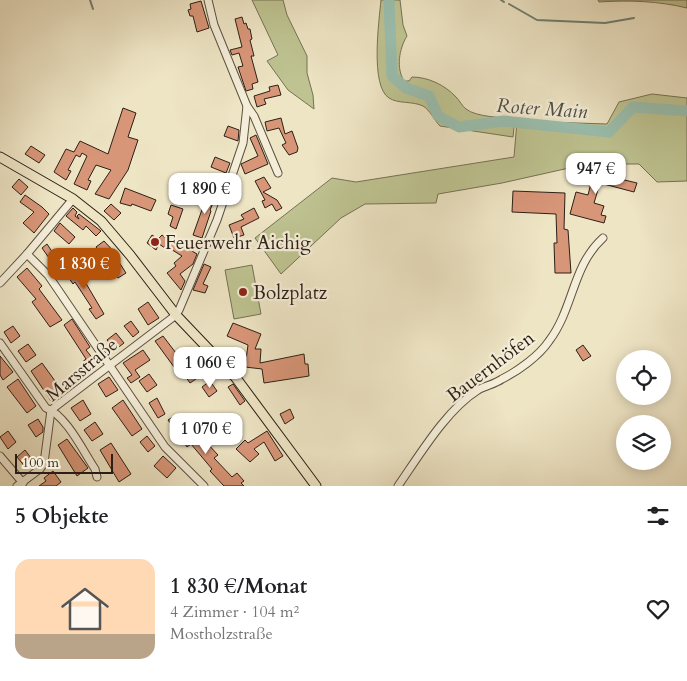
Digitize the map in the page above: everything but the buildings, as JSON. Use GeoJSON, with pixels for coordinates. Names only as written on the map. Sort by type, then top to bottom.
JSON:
{"type":"FeatureCollection","features":[{"type":"Feature","properties":{"kind":"main road"},"geometry":{"type":"LineString","coordinates":[[0,157],[73,198],[101,221],[176,315],[236,378],[316,486]]}},
{"type":"Feature","properties":{"kind":"street"},"geometry":{"type":"LineString","coordinates":[[208,0],[214,24],[247,106],[254,116],[278,173]]}},
{"type":"Feature","properties":{"kind":"street"},"geometry":{"type":"LineString","coordinates":[[176,315],[221,208],[243,143],[247,106]]}},
{"type":"Feature","properties":{"kind":"street"},"geometry":{"type":"LineString","coordinates":[[0,283],[27,254],[73,198]]}},
{"type":"Feature","properties":{"kind":"street","name":"Bauernhöfen"},"geometry":{"type":"LineString","coordinates":[[398,486],[422,448],[462,403],[478,390],[502,380],[521,367],[549,342],[562,320],[581,265],[603,238]]}},
{"type":"Feature","properties":{"kind":"street"},"geometry":{"type":"LineString","coordinates":[[27,254],[48,275],[165,447],[204,486]]}},
{"type":"Feature","properties":{"kind":"street","name":"Marsstraße"},"geometry":{"type":"LineString","coordinates":[[20,484],[40,469],[44,463],[52,410],[176,315]]}},
{"type":"Feature","properties":{"kind":"street"},"geometry":{"type":"LineString","coordinates":[[0,343],[46,408],[52,410],[63,421],[95,469],[97,477]]}},
{"type":"Feature","properties":{"kind":"street"},"geometry":{"type":"LineString","coordinates":[[0,456],[20,484]]}},
{"type":"Feature","properties":{"kind":"green space"},"geometry":{"type":"Polygon","coordinates":[[[252,0],[283,0],[287,15],[307,56],[307,73],[313,95],[314,109],[288,90],[267,61],[278,55],[252,0]]]}},
{"type":"Feature","properties":{"kind":"green space"},"geometry":{"type":"Polygon","coordinates":[[[381,0],[400,0],[403,25],[407,36],[399,59],[404,81],[409,81],[412,77],[418,77],[436,82],[447,89],[470,112],[515,118],[513,137],[440,126],[423,106],[389,98],[383,91],[379,81],[377,52],[381,0]]]}},
{"type":"Feature","properties":{"kind":"green space"},"geometry":{"type":"Polygon","coordinates":[[[598,0],[687,0],[687,8],[654,2],[599,2],[598,0]]]}},
{"type":"Feature","properties":{"kind":"green space"},"geometry":{"type":"Polygon","coordinates":[[[652,94],[687,98],[687,181],[657,182],[639,164],[587,164],[502,183],[438,194],[436,203],[365,204],[341,218],[281,274],[255,238],[332,178],[356,182],[514,157],[517,121],[607,124],[619,102],[652,94]]]}},
{"type":"Feature","properties":{"kind":"green space","name":"Bolzplatz"},"geometry":{"type":"Polygon","coordinates":[[[252,265],[261,314],[234,319],[225,270],[252,265]]]}},
{"type":"Feature","properties":{"kind":"waterway"},"geometry":{"type":"LineString","coordinates":[[90,0],[93,9]]}},
{"type":"Feature","properties":{"kind":"waterway","name":"Roter Main"},"geometry":{"type":"LineString","coordinates":[[389,0],[392,76],[406,88],[429,96],[438,116],[459,127],[504,121],[609,132],[633,107],[687,111]]}},
{"type":"Feature","properties":{"kind":"waterway"},"geometry":{"type":"LineString","coordinates":[[509,4],[537,20],[605,23],[634,18]]}},
{"type":"Feature","properties":{"kind":"place","name":"Feuerwehr Aichig"},"geometry":{"type":"Point","coordinates":[155,242]}},
{"type":"Feature","properties":{"kind":"place","name":"Bolzplatz"},"geometry":{"type":"Point","coordinates":[243,292]}}]}
